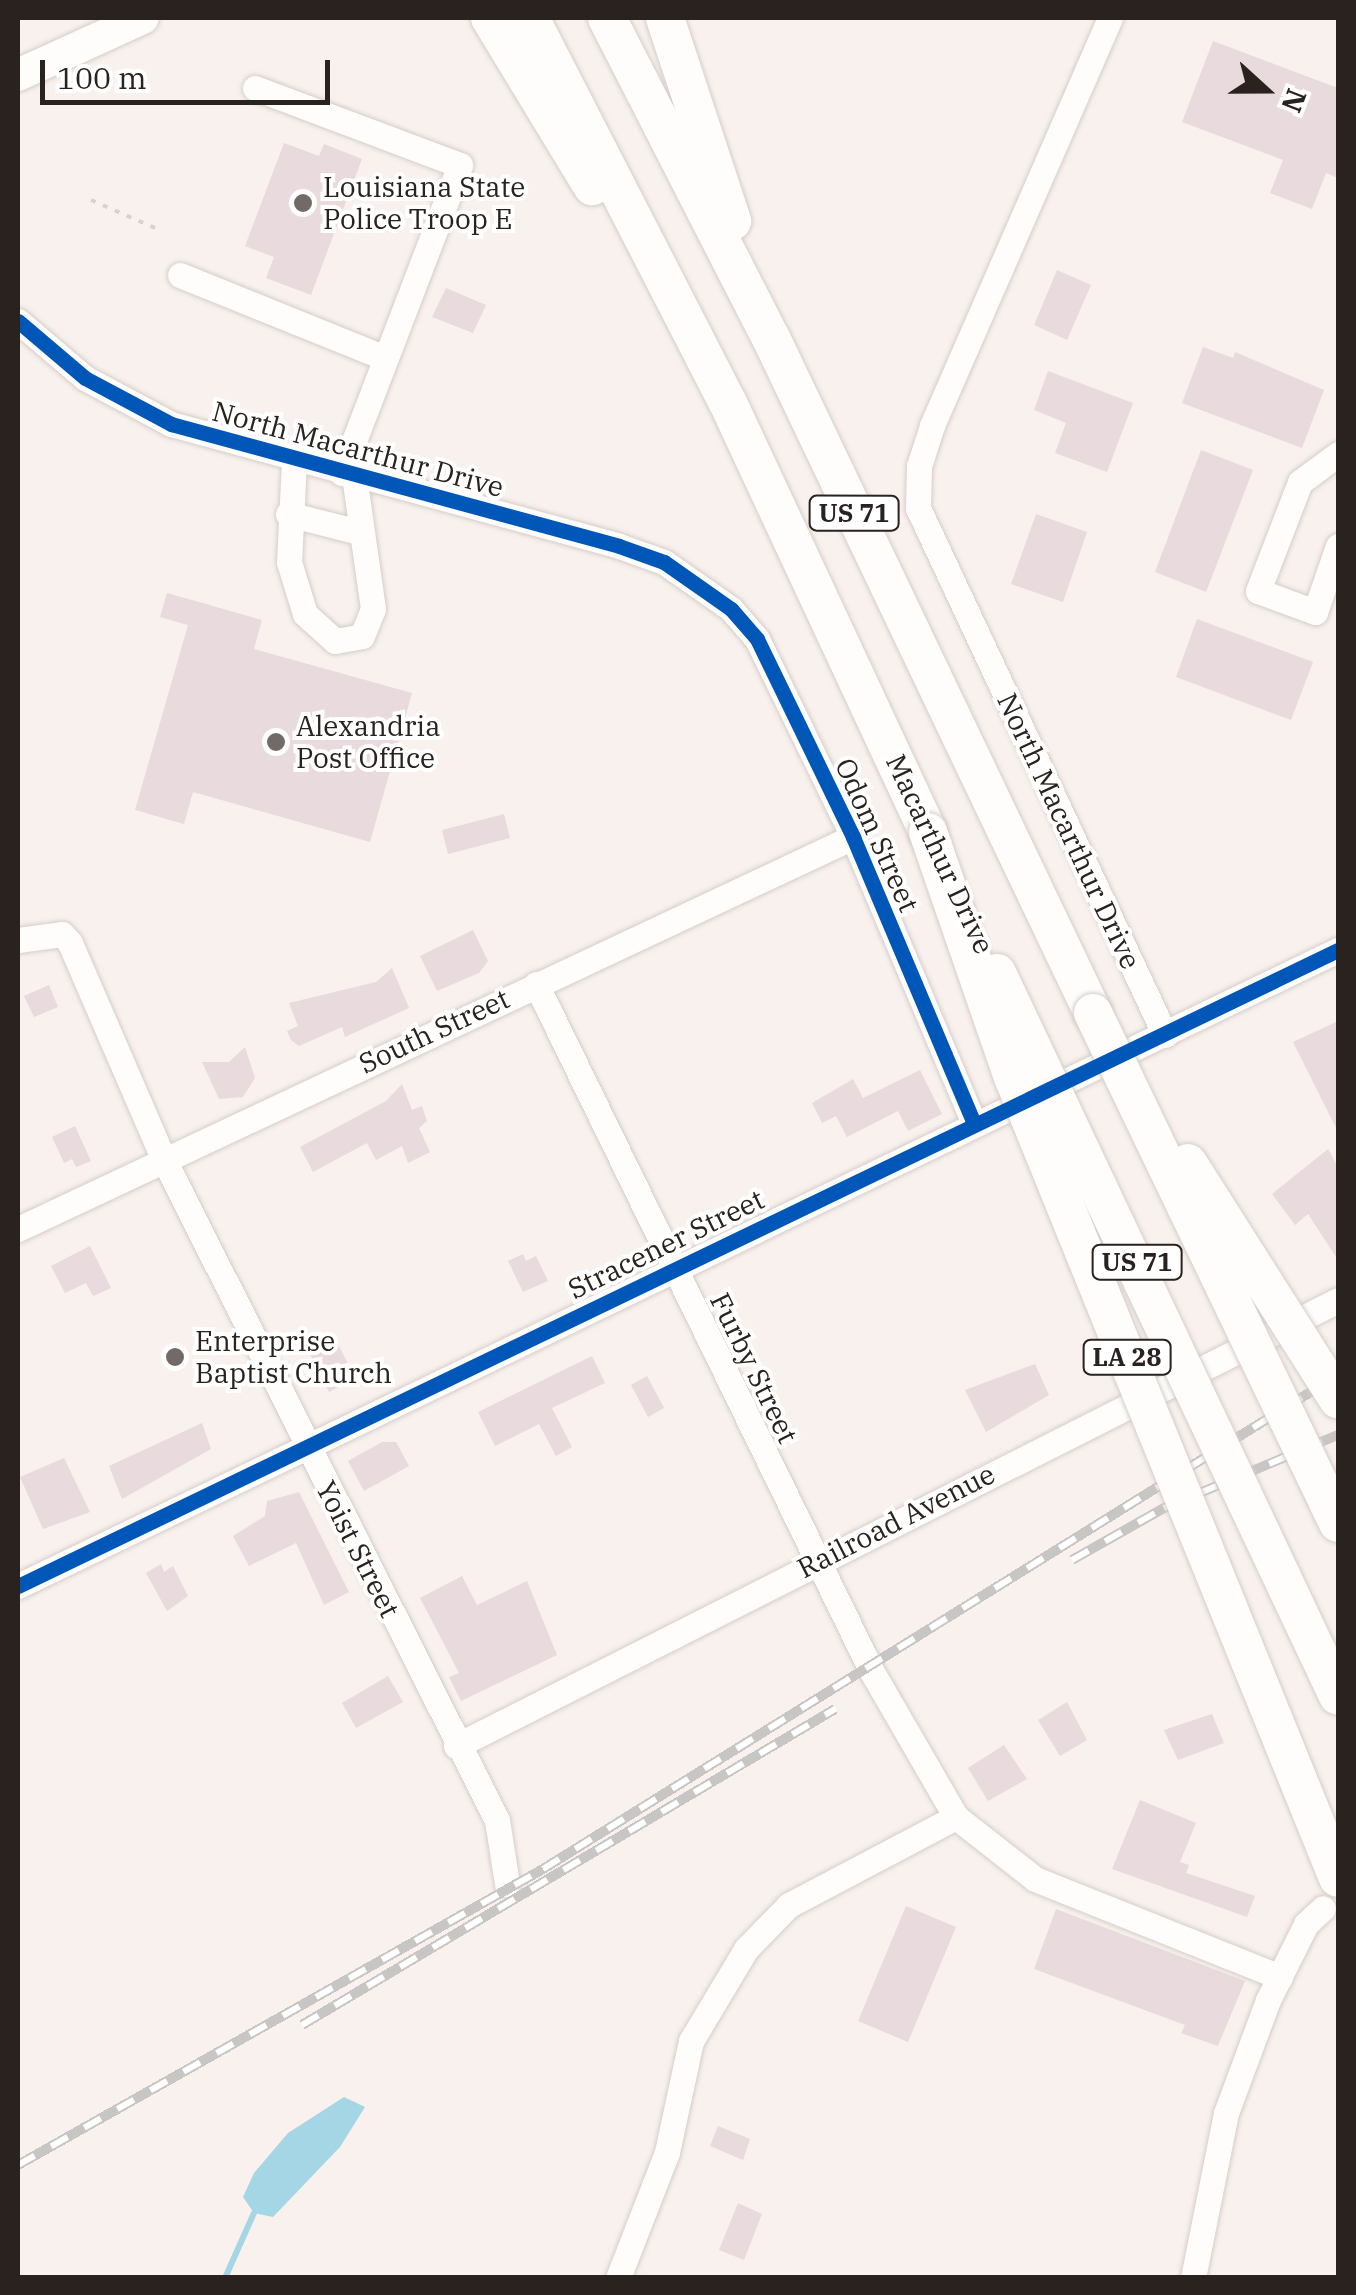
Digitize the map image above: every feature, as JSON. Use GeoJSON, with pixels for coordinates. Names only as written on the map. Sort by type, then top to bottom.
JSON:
{"type":"FeatureCollection","features":[{"type":"Feature","properties":{"kind":"highway"},"geometry":{"type":"LineString","coordinates":[[490,18],[728,403]]}},
{"type":"Feature","properties":{"kind":"highway","name":"Macarthur Drive"},"geometry":{"type":"LineString","coordinates":[[530,18],[728,403],[1338,1696]]}},
{"type":"Feature","properties":{"kind":"highway","name":"US 71"},"geometry":{"type":"LineString","coordinates":[[607,18],[771,338],[1338,1523]]}},
{"type":"Feature","properties":{"kind":"highway"},"geometry":{"type":"LineString","coordinates":[[664,18],[771,338]]}},
{"type":"Feature","properties":{"kind":"highway","name":"LA 28"},"geometry":{"type":"LineString","coordinates":[[928,832],[999,1040],[1331,1893]]}},
{"type":"Feature","properties":{"kind":"highway"},"geometry":{"type":"LineString","coordinates":[[1093,1013],[1338,1400]]}},
{"type":"Feature","properties":{"kind":"main road"},"geometry":{"type":"LineString","coordinates":[[18,75],[142,18]]}},
{"type":"Feature","properties":{"kind":"street","name":"North Macarthur Drive"},"geometry":{"type":"LineString","coordinates":[[1110,18],[932,426],[919,466],[918,508],[1165,1035]]}},
{"type":"Feature","properties":{"kind":"street"},"geometry":{"type":"LineString","coordinates":[[255,88],[460,166],[385,358],[348,474],[371,624],[362,636],[335,641],[305,614],[289,562],[288,514],[294,460]]}},
{"type":"Feature","properties":{"kind":"street"},"geometry":{"type":"LineString","coordinates":[[180,275],[385,358]]}},
{"type":"Feature","properties":{"kind":"street","name":"North Macarthur Drive"},"geometry":{"type":"LineString","coordinates":[[18,321],[124,401],[171,424],[619,546],[704,588]]}},
{"type":"Feature","properties":{"kind":"street"},"geometry":{"type":"LineString","coordinates":[[1338,454],[1300,482],[1258,592],[1315,612],[1338,546]]}},
{"type":"Feature","properties":{"kind":"street"},"geometry":{"type":"LineString","coordinates":[[288,514],[359,532]]}},
{"type":"Feature","properties":{"kind":"street","name":"Odom Street"},"geometry":{"type":"LineString","coordinates":[[704,588],[757,639],[853,837],[973,1121]]}},
{"type":"Feature","properties":{"kind":"street","name":"South Street"},"geometry":{"type":"LineString","coordinates":[[18,1229],[853,837]]}},
{"type":"Feature","properties":{"kind":"street","name":"Yoist Street"},"geometry":{"type":"LineString","coordinates":[[18,940],[62,934],[70,944],[163,1158],[496,1820],[507,1884]]}},
{"type":"Feature","properties":{"kind":"street","name":"Stracener Street"},"geometry":{"type":"LineString","coordinates":[[18,1586],[308,1450],[973,1121],[1165,1035],[1338,950]]}},
{"type":"Feature","properties":{"kind":"street","name":"Furby Street"},"geometry":{"type":"LineString","coordinates":[[536,984],[871,1670],[956,1817]]}},
{"type":"Feature","properties":{"kind":"street","name":"Railroad Avenue"},"geometry":{"type":"LineString","coordinates":[[456,1746],[1338,1300]]}},
{"type":"Feature","properties":{"kind":"street"},"geometry":{"type":"LineString","coordinates":[[618,2278],[667,2152],[691,2041],[746,1949],[816,1888],[956,1817],[1047,1885],[1280,1977]]}},
{"type":"Feature","properties":{"kind":"street"},"geometry":{"type":"LineString","coordinates":[[1193,2278],[1226,2112],[1280,1977],[1306,1924],[1331,1893]]}},
{"type":"Feature","properties":{"kind":"path"},"geometry":{"type":"LineString","coordinates":[[91,200],[156,228]]}},
{"type":"Feature","properties":{"kind":"water"},"geometry":{"type":"Polygon","coordinates":[[[344,2097],[365,2107],[340,2147],[273,2217],[254,2213],[243,2197],[254,2173],[288,2133],[344,2097]]]}},
{"type":"Feature","properties":{"kind":"building"},"geometry":{"type":"Polygon","coordinates":[[[1213,41],[1338,88],[1338,178],[1326,173],[1312,209],[1270,193],[1283,160],[1182,122],[1213,41]]]}},
{"type":"Feature","properties":{"kind":"building","name":"Louisiana State Police Troop E"},"geometry":{"type":"Polygon","coordinates":[[[284,143],[319,156],[324,144],[362,159],[311,295],[266,278],[274,257],[245,246],[284,143]]]}},
{"type":"Feature","properties":{"kind":"building"},"geometry":{"type":"Polygon","coordinates":[[[1057,270],[1091,285],[1067,340],[1034,325],[1057,270]]]}},
{"type":"Feature","properties":{"kind":"building"},"geometry":{"type":"Polygon","coordinates":[[[446,288],[486,305],[473,333],[432,317],[446,288]]]}},
{"type":"Feature","properties":{"kind":"building"},"geometry":{"type":"Polygon","coordinates":[[[1203,347],[1233,358],[1235,352],[1324,390],[1302,448],[1182,403],[1203,347]]]}},
{"type":"Feature","properties":{"kind":"building"},"geometry":{"type":"Polygon","coordinates":[[[1048,371],[1133,403],[1107,472],[1055,453],[1066,423],[1034,410],[1048,371]]]}},
{"type":"Feature","properties":{"kind":"building"},"geometry":{"type":"Polygon","coordinates":[[[1201,450],[1253,470],[1206,592],[1155,572],[1201,450]]]}},
{"type":"Feature","properties":{"kind":"building"},"geometry":{"type":"Polygon","coordinates":[[[1036,514],[1087,532],[1063,602],[1011,584],[1036,514]]]}},
{"type":"Feature","properties":{"kind":"building","name":"Alexandria Post Office"},"geometry":{"type":"Polygon","coordinates":[[[167,593],[262,620],[254,649],[412,693],[370,842],[193,792],[184,824],[135,810],[188,625],[160,617],[167,593]]]}},
{"type":"Feature","properties":{"kind":"building"},"geometry":{"type":"Polygon","coordinates":[[[1197,619],[1313,662],[1291,720],[1176,677],[1197,619]]]}},
{"type":"Feature","properties":{"kind":"building"},"geometry":{"type":"Polygon","coordinates":[[[504,814],[510,838],[448,854],[442,830],[504,814]]]}},
{"type":"Feature","properties":{"kind":"building"},"geometry":{"type":"Polygon","coordinates":[[[473,930],[488,961],[479,973],[437,991],[420,956],[473,930]]]}},
{"type":"Feature","properties":{"kind":"building"},"geometry":{"type":"Polygon","coordinates":[[[392,968],[409,1008],[345,1037],[342,1027],[299,1046],[291,1040],[287,1031],[298,1026],[289,1003],[376,982],[392,968]]]}},
{"type":"Feature","properties":{"kind":"building"},"geometry":{"type":"Polygon","coordinates":[[[49,985],[58,1007],[34,1017],[24,996],[49,985]]]}},
{"type":"Feature","properties":{"kind":"building"},"geometry":{"type":"Polygon","coordinates":[[[1338,1021],[1338,1132],[1293,1042],[1338,1021]]]}},
{"type":"Feature","properties":{"kind":"building"},"geometry":{"type":"Polygon","coordinates":[[[245,1047],[255,1078],[243,1097],[219,1099],[202,1062],[229,1062],[245,1047]]]}},
{"type":"Feature","properties":{"kind":"building"},"geometry":{"type":"Polygon","coordinates":[[[920,1070],[942,1114],[908,1131],[898,1111],[847,1137],[836,1116],[822,1123],[812,1103],[853,1079],[863,1098],[920,1070]]]}},
{"type":"Feature","properties":{"kind":"building"},"geometry":{"type":"Polygon","coordinates":[[[402,1084],[412,1110],[422,1106],[427,1121],[419,1128],[430,1152],[408,1163],[402,1146],[376,1160],[367,1143],[313,1172],[300,1147],[386,1101],[402,1084]]]}},
{"type":"Feature","properties":{"kind":"building"},"geometry":{"type":"Polygon","coordinates":[[[75,1126],[91,1161],[76,1167],[72,1159],[64,1163],[52,1137],[75,1126]]]}},
{"type":"Feature","properties":{"kind":"building"},"geometry":{"type":"Polygon","coordinates":[[[1328,1149],[1338,1167],[1338,1260],[1308,1214],[1295,1225],[1272,1194],[1328,1149]]]}},
{"type":"Feature","properties":{"kind":"building"},"geometry":{"type":"Polygon","coordinates":[[[90,1246],[111,1288],[93,1296],[86,1283],[65,1293],[51,1266],[90,1246]]]}},
{"type":"Feature","properties":{"kind":"building"},"geometry":{"type":"Polygon","coordinates":[[[523,1254],[526,1261],[536,1256],[548,1281],[523,1292],[508,1261],[523,1254]]]}},
{"type":"Feature","properties":{"kind":"building"},"geometry":{"type":"Polygon","coordinates":[[[334,1336],[355,1378],[329,1392],[308,1350],[334,1336]]]}},
{"type":"Feature","properties":{"kind":"building"},"geometry":{"type":"Polygon","coordinates":[[[592,1356],[605,1383],[552,1408],[572,1447],[556,1456],[539,1424],[495,1446],[478,1412],[592,1356]]]}},
{"type":"Feature","properties":{"kind":"building"},"geometry":{"type":"Polygon","coordinates":[[[1035,1364],[1049,1395],[986,1432],[965,1390],[1035,1364]]]}},
{"type":"Feature","properties":{"kind":"building"},"geometry":{"type":"Polygon","coordinates":[[[647,1376],[664,1408],[648,1417],[631,1385],[647,1376]]]}},
{"type":"Feature","properties":{"kind":"building"},"geometry":{"type":"Polygon","coordinates":[[[202,1423],[211,1449],[122,1499],[109,1466],[202,1423]]]}},
{"type":"Feature","properties":{"kind":"building"},"geometry":{"type":"Polygon","coordinates":[[[382,1442],[396,1442],[409,1466],[364,1491],[348,1461],[382,1442]]]}},
{"type":"Feature","properties":{"kind":"building"},"geometry":{"type":"Polygon","coordinates":[[[64,1458],[90,1512],[43,1529],[20,1477],[64,1458]]]}},
{"type":"Feature","properties":{"kind":"building"},"geometry":{"type":"Polygon","coordinates":[[[299,1492],[349,1592],[324,1605],[296,1543],[249,1566],[233,1536],[265,1516],[267,1501],[299,1492]]]}},
{"type":"Feature","properties":{"kind":"building"},"geometry":{"type":"Polygon","coordinates":[[[161,1564],[164,1572],[173,1566],[188,1596],[167,1611],[146,1573],[161,1564]]]}},
{"type":"Feature","properties":{"kind":"building"},"geometry":{"type":"Polygon","coordinates":[[[462,1576],[477,1605],[527,1581],[557,1655],[461,1701],[449,1677],[459,1673],[420,1598],[462,1576]]]}},
{"type":"Feature","properties":{"kind":"building"},"geometry":{"type":"Polygon","coordinates":[[[388,1676],[403,1702],[356,1728],[342,1703],[388,1676]]]}},
{"type":"Feature","properties":{"kind":"building"},"geometry":{"type":"Polygon","coordinates":[[[1067,1702],[1087,1740],[1060,1756],[1038,1720],[1067,1702]]]}},
{"type":"Feature","properties":{"kind":"building"},"geometry":{"type":"Polygon","coordinates":[[[1212,1714],[1224,1743],[1178,1760],[1164,1730],[1212,1714]]]}},
{"type":"Feature","properties":{"kind":"building"},"geometry":{"type":"Polygon","coordinates":[[[1004,1745],[1027,1779],[988,1801],[968,1768],[1004,1745]]]}},
{"type":"Feature","properties":{"kind":"building"},"geometry":{"type":"Polygon","coordinates":[[[1140,1800],[1196,1823],[1180,1862],[1189,1865],[1186,1873],[1255,1896],[1247,1917],[1112,1869],[1140,1800]]]}},
{"type":"Feature","properties":{"kind":"building"},"geometry":{"type":"Polygon","coordinates":[[[906,1906],[956,1927],[908,2042],[858,2021],[906,1906]]]}},
{"type":"Feature","properties":{"kind":"building"},"geometry":{"type":"Polygon","coordinates":[[[1056,1909],[1245,1981],[1218,2046],[1181,2033],[1185,2025],[1034,1969],[1056,1909]]]}},
{"type":"Feature","properties":{"kind":"building"},"geometry":{"type":"Polygon","coordinates":[[[718,2126],[750,2139],[743,2160],[710,2146],[718,2126]]]}},
{"type":"Feature","properties":{"kind":"building"},"geometry":{"type":"Polygon","coordinates":[[[738,2203],[762,2214],[744,2260],[719,2250],[738,2203]]]}},
{"type":"Feature","properties":{"kind":"waterway"},"geometry":{"type":"LineString","coordinates":[[225,2278],[254,2213]]}},
{"type":"Feature","properties":{"kind":"railway"},"geometry":{"type":"LineString","coordinates":[[18,2165],[543,1869],[1338,1375]]}},
{"type":"Feature","properties":{"kind":"railway"},"geometry":{"type":"LineString","coordinates":[[1072,1560],[1164,1508],[1338,1435]]}},
{"type":"Feature","properties":{"kind":"railway"},"geometry":{"type":"LineString","coordinates":[[302,2025],[835,1709]]}},
{"type":"Feature","properties":{"kind":"cycle path"},"geometry":{"type":"LineString","coordinates":[[18,321],[85,378],[171,424],[619,546],[664,562],[731,609],[757,639],[853,837],[973,1121]]}},
{"type":"Feature","properties":{"kind":"cycle path"},"geometry":{"type":"LineString","coordinates":[[18,1586],[1338,950]]}},
{"type":"Feature","properties":{"kind":"place","name":"Louisiana State Police Troop E"},"geometry":{"type":"Point","coordinates":[303,203]}},
{"type":"Feature","properties":{"kind":"place","name":"Alexandria Post Office"},"geometry":{"type":"Point","coordinates":[276,742]}},
{"type":"Feature","properties":{"kind":"place","name":"Enterprise Baptist Church"},"geometry":{"type":"Point","coordinates":[175,1357]}}]}
